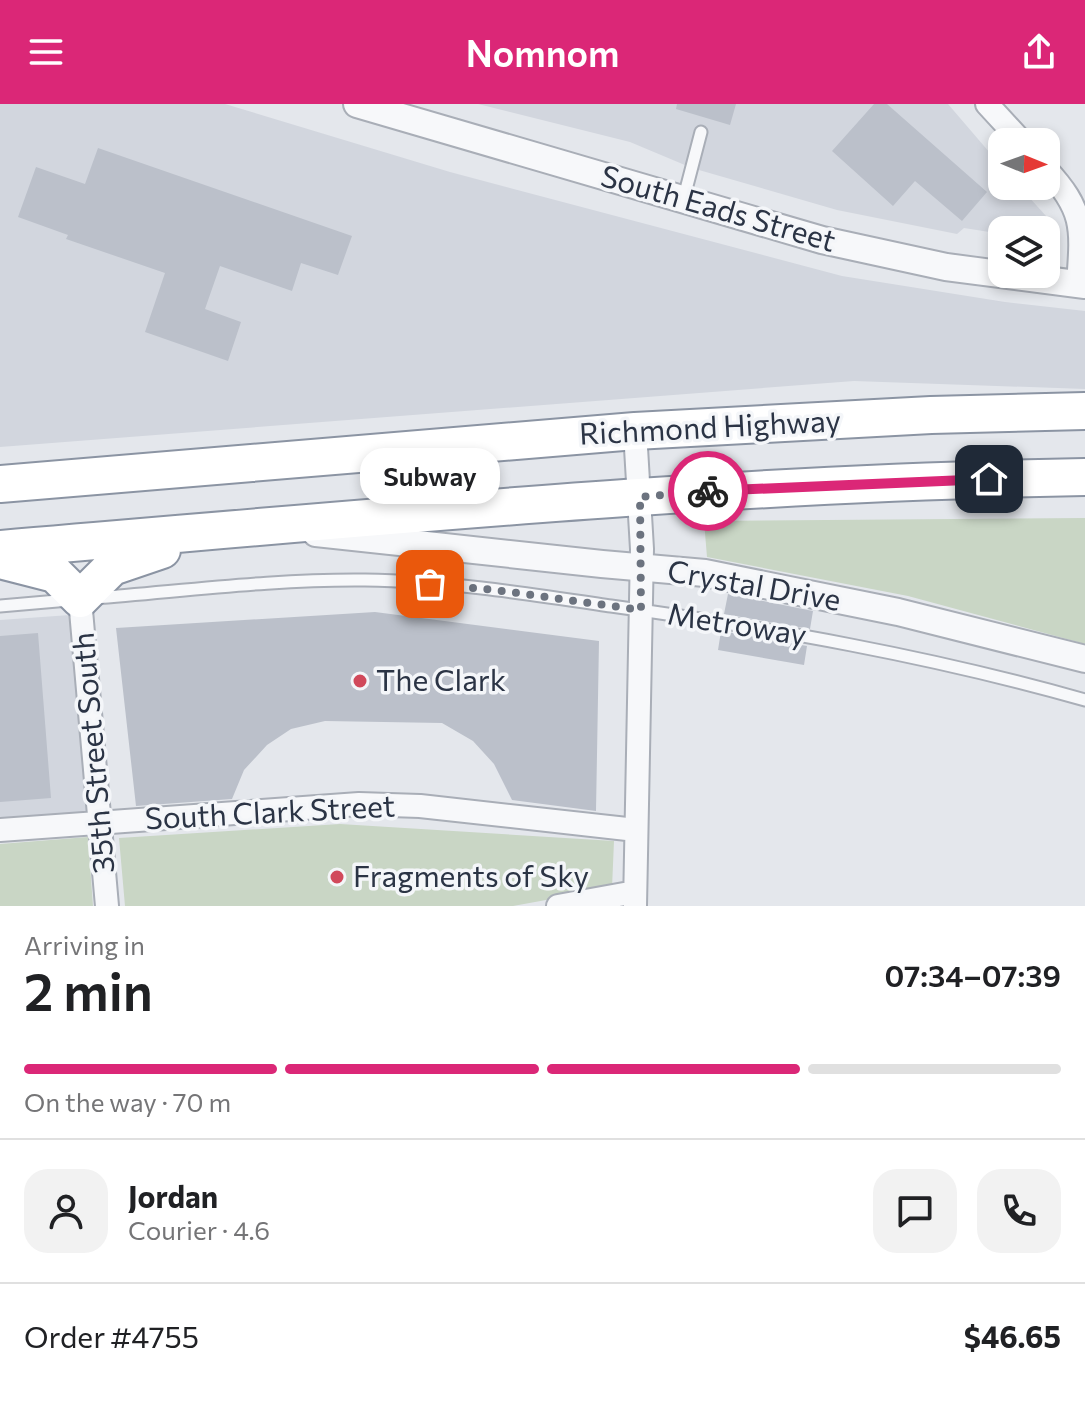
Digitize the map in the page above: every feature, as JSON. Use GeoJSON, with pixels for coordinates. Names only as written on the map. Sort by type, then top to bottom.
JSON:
{"type":"FeatureCollection","features":[{"type":"Feature","properties":{"kind":"highway","name":"Richmond Highway"},"geometry":{"type":"LineString","coordinates":[[0,484],[635,431],[931,415],[1085,411]]}},
{"type":"Feature","properties":{"kind":"highway"},"geometry":{"type":"LineString","coordinates":[[0,549],[640,497],[855,484],[1085,477]]}},
{"type":"Feature","properties":{"kind":"highway"},"geometry":{"type":"LineString","coordinates":[[0,560],[55,574],[80,599],[112,567],[216,532]]}},
{"type":"Feature","properties":{"kind":"street","name":"South Eads Street"},"geometry":{"type":"LineString","coordinates":[[357,104],[822,240],[908,260],[1081,284]]}},
{"type":"Feature","properties":{"kind":"street"},"geometry":{"type":"LineString","coordinates":[[987,104],[1009,128]]}},
{"type":"Feature","properties":{"kind":"street"},"geometry":{"type":"LineString","coordinates":[[1060,186],[1068,196],[1081,230],[1081,284]]}},
{"type":"Feature","properties":{"kind":"street"},"geometry":{"type":"LineString","coordinates":[[558,906],[635,899],[641,568],[635,431]]}},
{"type":"Feature","properties":{"kind":"street","name":"Crystal Drive"},"geometry":{"type":"LineString","coordinates":[[275,527],[705,573],[811,594],[1085,659]]}},
{"type":"Feature","properties":{"kind":"street","name":"35th Street South"},"geometry":{"type":"LineString","coordinates":[[80,599],[107,906]]}},
{"type":"Feature","properties":{"kind":"street","name":"South Clark Street"},"geometry":{"type":"LineString","coordinates":[[0,830],[359,804],[420,806],[636,830]]}},
{"type":"Feature","properties":{"kind":"lane"},"geometry":{"type":"LineString","coordinates":[[683,201],[701,132]]}},
{"type":"Feature","properties":{"kind":"lane","name":"Metroway"},"geometry":{"type":"LineString","coordinates":[[0,606],[274,583],[367,580],[495,590],[847,643],[979,671],[1085,700]]}},
{"type":"Feature","properties":{"kind":"shaded area"},"geometry":{"type":"Polygon","coordinates":[[[0,104],[225,104],[450,172],[842,276],[1005,302],[1085,311],[1085,389],[854,381],[0,447],[0,104]]]}},
{"type":"Feature","properties":{"kind":"shaded area"},"geometry":{"type":"Polygon","coordinates":[[[478,104],[948,104],[988,151],[988,200],[1032,200],[1046,216],[988,216],[988,232],[964,228],[957,234],[837,210],[692,168],[630,142],[478,104]]]}},
{"type":"Feature","properties":{"kind":"shaded area"},"geometry":{"type":"Polygon","coordinates":[[[70,615],[88,814],[0,822],[0,620],[70,615]]]}},
{"type":"Feature","properties":{"kind":"green space"},"geometry":{"type":"Polygon","coordinates":[[[1085,518],[1085,644],[908,596],[707,557],[704,521],[1085,518]]]}},
{"type":"Feature","properties":{"kind":"green space"},"geometry":{"type":"Polygon","coordinates":[[[340,824],[614,841],[612,888],[513,906],[125,906],[119,838],[340,824]]]}},
{"type":"Feature","properties":{"kind":"green space"},"geometry":{"type":"Polygon","coordinates":[[[88,837],[93,906],[0,906],[0,844],[88,837]]]}},
{"type":"Feature","properties":{"kind":"building"},"geometry":{"type":"Polygon","coordinates":[[[677,104],[736,104],[730,125],[676,109],[677,104]]]}},
{"type":"Feature","properties":{"kind":"building"},"geometry":{"type":"Polygon","coordinates":[[[874,104],[887,104],[987,192],[962,221],[915,181],[893,206],[832,151],[874,104]]]}},
{"type":"Feature","properties":{"kind":"building"},"geometry":{"type":"Polygon","coordinates":[[[98,148],[352,236],[338,275],[301,263],[292,291],[220,266],[205,309],[241,322],[228,361],[145,332],[165,273],[66,239],[68,235],[18,217],[36,167],[85,184],[98,148]]]}},
{"type":"Feature","properties":{"kind":"building"},"geometry":{"type":"Polygon","coordinates":[[[728,594],[813,611],[810,629],[724,614],[728,594]]]}},
{"type":"Feature","properties":{"kind":"building","name":"The Clark"},"geometry":{"type":"Polygon","coordinates":[[[375,612],[599,641],[596,811],[512,800],[494,764],[473,741],[442,723],[325,721],[291,729],[267,745],[244,770],[232,799],[136,806],[116,628],[375,612]]]}},
{"type":"Feature","properties":{"kind":"building"},"geometry":{"type":"Polygon","coordinates":[[[721,631],[807,646],[804,665],[718,650],[721,631]]]}},
{"type":"Feature","properties":{"kind":"building"},"geometry":{"type":"Polygon","coordinates":[[[38,633],[51,798],[0,802],[0,636],[38,633]]]}},
{"type":"Feature","properties":{"kind":"way so far"},"geometry":{"type":"LineString","coordinates":[[430,584],[641,610],[640,497],[708,491]]}},
{"type":"Feature","properties":{"kind":"place","name":"Subway"},"geometry":{"type":"Point","coordinates":[430,584]}},
{"type":"Feature","properties":{"kind":"place","name":"The Clark"},"geometry":{"type":"Point","coordinates":[360,681]}},
{"type":"Feature","properties":{"kind":"place","name":"Fragments of Sky"},"geometry":{"type":"Point","coordinates":[337,877]}},
{"type":"Feature","properties":{"kind":"route"},"geometry":{"type":"LineString","coordinates":[[708,491],[989,479]]}}]}
